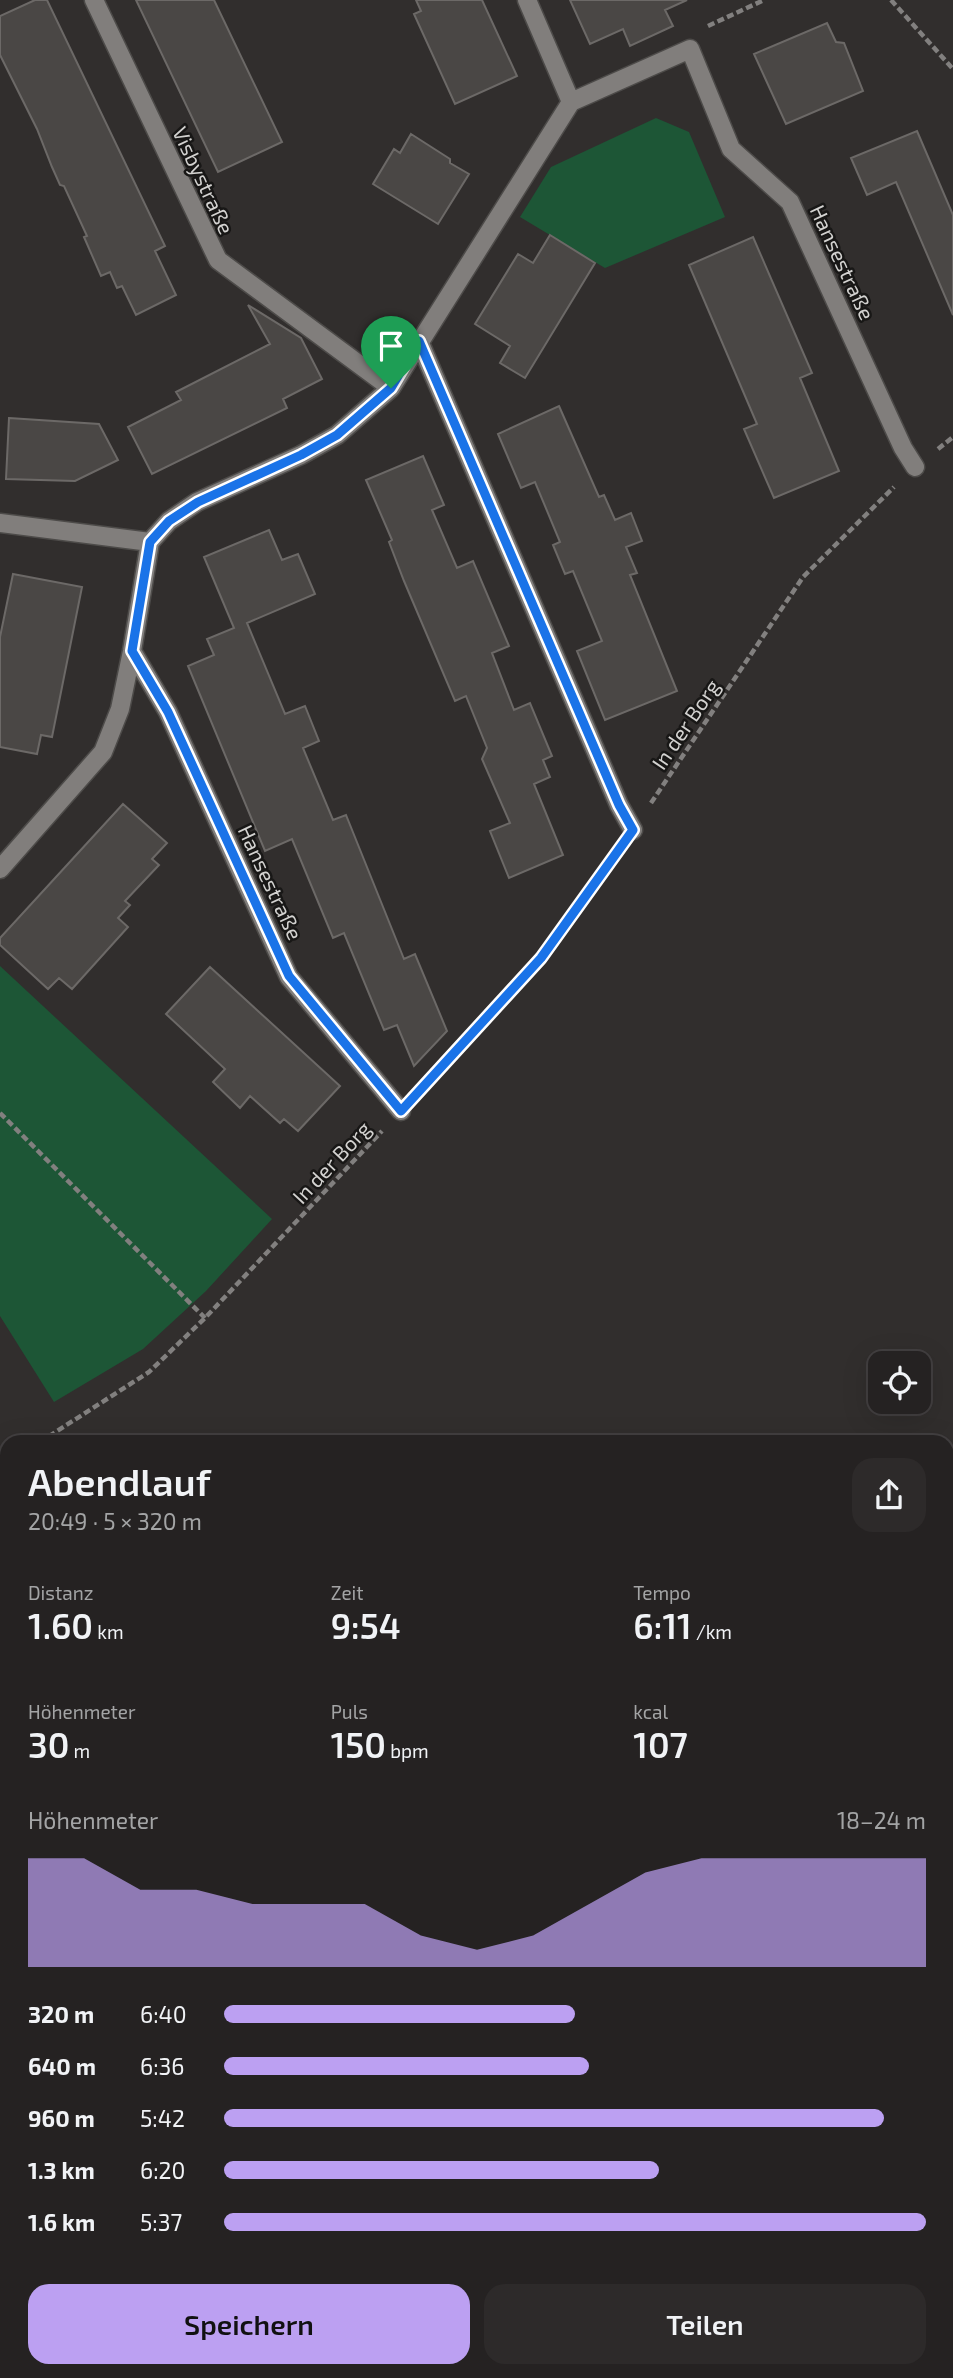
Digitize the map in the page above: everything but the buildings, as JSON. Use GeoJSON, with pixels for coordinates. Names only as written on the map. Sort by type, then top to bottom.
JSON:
{"type":"FeatureCollection","features":[{"type":"Feature","properties":{"kind":"street","name":"Visbystraße"},"geometry":{"type":"LineString","coordinates":[[94,0],[218,260],[391,388]]}},
{"type":"Feature","properties":{"kind":"street"},"geometry":{"type":"LineString","coordinates":[[527,0],[571,102]]}},
{"type":"Feature","properties":{"kind":"street"},"geometry":{"type":"LineString","coordinates":[[0,869],[103,752],[120,709],[150,542],[169,521],[198,502],[301,455],[337,435],[391,388],[571,102],[690,49]]}},
{"type":"Feature","properties":{"kind":"street","name":"Hansestraße"},"geometry":{"type":"LineString","coordinates":[[690,49],[731,149],[790,202],[903,447],[915,467]]}},
{"type":"Feature","properties":{"kind":"street"},"geometry":{"type":"LineString","coordinates":[[419,341],[619,805],[633,830]]}},
{"type":"Feature","properties":{"kind":"street"},"geometry":{"type":"LineString","coordinates":[[0,523],[150,542]]}},
{"type":"Feature","properties":{"kind":"street","name":"Hansestraße"},"geometry":{"type":"LineString","coordinates":[[132,651],[168,712],[289,976],[401,1111]]}},
{"type":"Feature","properties":{"kind":"path"},"geometry":{"type":"LineString","coordinates":[[690,49],[706,27],[765,0]]}},
{"type":"Feature","properties":{"kind":"path"},"geometry":{"type":"LineString","coordinates":[[891,0],[953,69]]}},
{"type":"Feature","properties":{"kind":"path","name":"In der Borg"},"geometry":{"type":"LineString","coordinates":[[51,1435],[149,1372],[205,1318],[541,958],[633,830],[803,577],[915,467]]}},
{"type":"Feature","properties":{"kind":"path"},"geometry":{"type":"LineString","coordinates":[[0,1113],[205,1318]]}},
{"type":"Feature","properties":{"kind":"green space"},"geometry":{"type":"Polygon","coordinates":[[[656,118],[689,132],[725,217],[605,268],[520,217],[551,167],[656,118]]]}},
{"type":"Feature","properties":{"kind":"green space"},"geometry":{"type":"Polygon","coordinates":[[[0,966],[272,1219],[206,1291],[143,1349],[54,1402],[0,1316],[0,966]]]}},
{"type":"Feature","properties":{"kind":"route"},"geometry":{"type":"LineString","coordinates":[[419,341],[619,805],[633,830],[541,958],[401,1111],[289,976],[168,712],[132,651],[150,542],[169,521],[198,502],[301,455],[337,435],[391,388],[419,341]]}}]}
